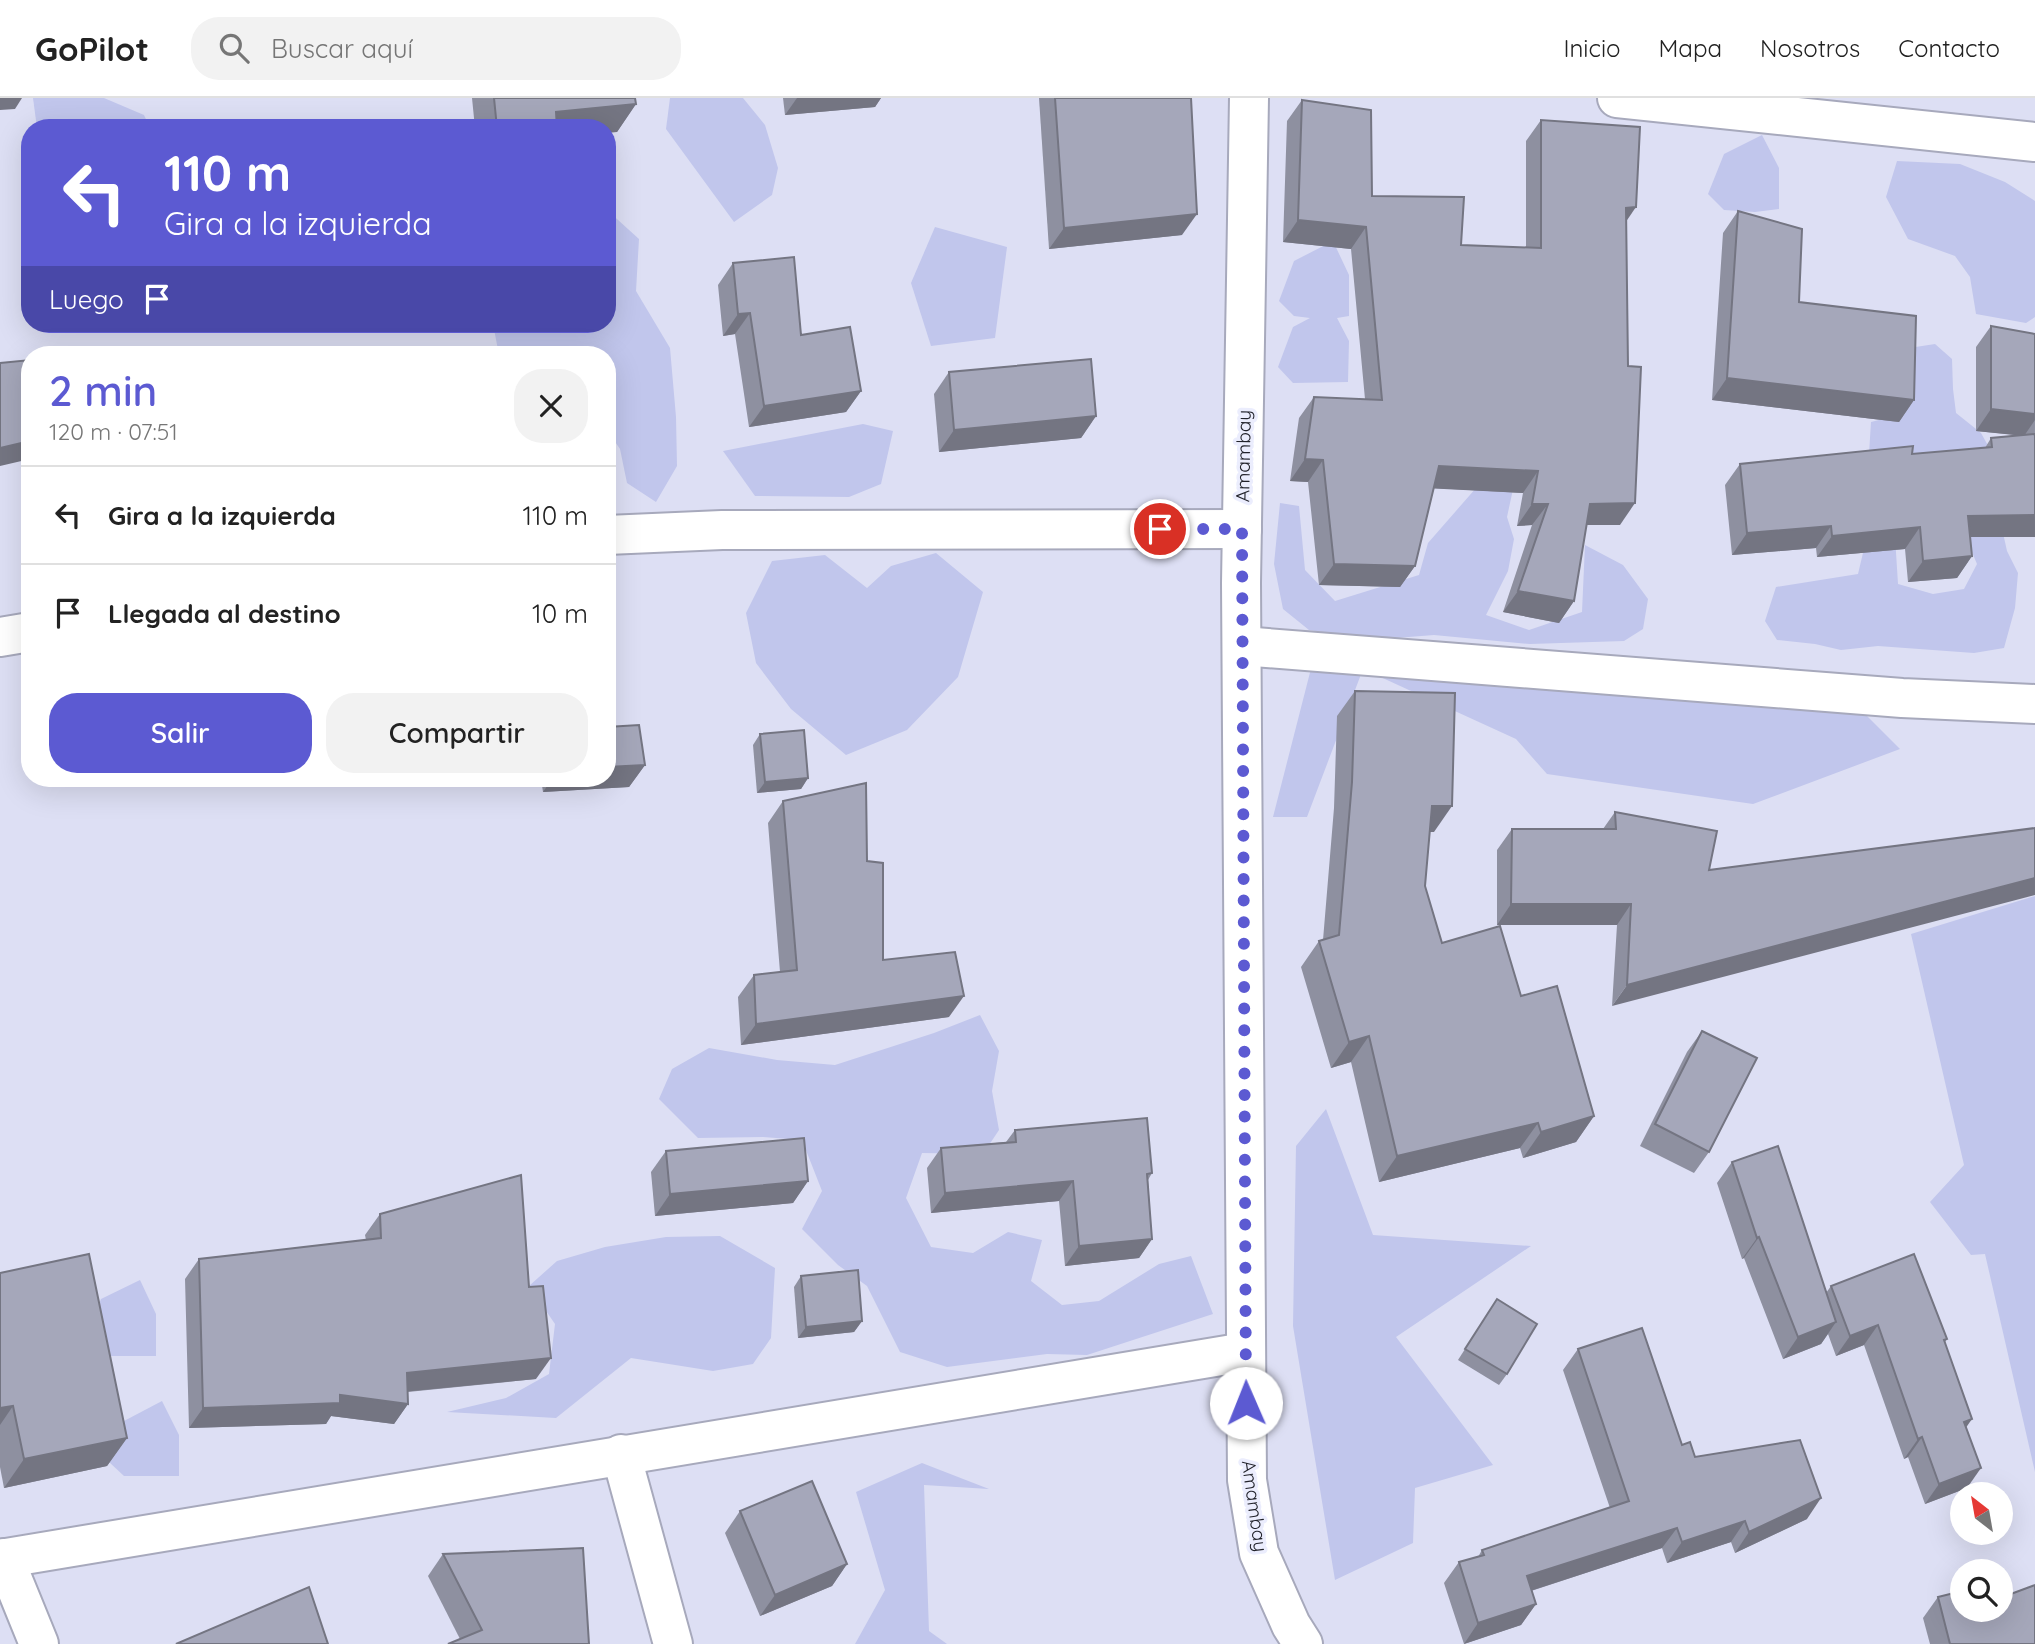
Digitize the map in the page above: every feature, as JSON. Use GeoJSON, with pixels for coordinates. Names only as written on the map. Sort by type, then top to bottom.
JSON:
{"type":"FeatureCollection","features":[{"type":"Feature","properties":{"kind":"street","name":"Amambay"},"geometry":{"type":"LineString","coordinates":[[1249,98],[1242,529],[1247,1480],[1259,1553],[1291,1625],[1303,1644]]}},
{"type":"Feature","properties":{"kind":"street"},"geometry":{"type":"LineString","coordinates":[[1617,98],[2035,142]]}},
{"type":"Feature","properties":{"kind":"street"},"geometry":{"type":"LineString","coordinates":[[616,535],[736,530],[1242,529]]}},
{"type":"Feature","properties":{"kind":"street"},"geometry":{"type":"LineString","coordinates":[[0,637],[21,634]]}},
{"type":"Feature","properties":{"kind":"street"},"geometry":{"type":"LineString","coordinates":[[1242,646],[1902,698],[2035,704]]}},
{"type":"Feature","properties":{"kind":"street"},"geometry":{"type":"LineString","coordinates":[[39,1644],[2,1558],[1245,1352]]}},
{"type":"Feature","properties":{"kind":"street"},"geometry":{"type":"LineString","coordinates":[[621,1454],[673,1644]]}},
{"type":"Feature","properties":{"kind":"shaded area"},"geometry":{"type":"Polygon","coordinates":[[[33,98],[104,98],[144,115],[146,119],[36,119],[33,98]]]}},
{"type":"Feature","properties":{"kind":"shaded area"},"geometry":{"type":"Polygon","coordinates":[[[670,98],[743,98],[765,125],[778,168],[772,195],[734,222],[666,129],[670,98]]]}},
{"type":"Feature","properties":{"kind":"shaded area"},"geometry":{"type":"Polygon","coordinates":[[[1762,135],[1779,168],[1779,209],[1755,212],[1724,210],[1708,194],[1724,154],[1762,135]]]}},
{"type":"Feature","properties":{"kind":"shaded area"},"geometry":{"type":"Polygon","coordinates":[[[1897,161],[1960,164],[2005,182],[2035,201],[2035,317],[2026,323],[1976,314],[1970,277],[1955,256],[1908,239],[1886,197],[1897,161]]]}},
{"type":"Feature","properties":{"kind":"shaded area"},"geometry":{"type":"Polygon","coordinates":[[[616,218],[639,239],[636,291],[670,348],[676,417],[677,466],[656,502],[627,483],[620,449],[616,443],[616,346],[497,346],[495,333],[616,333],[616,218]]]}},
{"type":"Feature","properties":{"kind":"shaded area"},"geometry":{"type":"Polygon","coordinates":[[[935,227],[1007,247],[995,338],[931,346],[911,283],[935,227]]]}},
{"type":"Feature","properties":{"kind":"shaded area"},"geometry":{"type":"Polygon","coordinates":[[[1333,241],[1349,275],[1349,316],[1337,318],[1349,341],[1348,382],[1293,383],[1278,367],[1293,327],[1310,318],[1294,316],[1279,301],[1294,261],[1333,241]]]}},
{"type":"Feature","properties":{"kind":"shaded area"},"geometry":{"type":"Polygon","coordinates":[[[1935,344],[1952,359],[1956,413],[1981,433],[2001,469],[1869,454],[1871,422],[1903,414],[1909,348],[1935,344]]]}},
{"type":"Feature","properties":{"kind":"shaded area"},"geometry":{"type":"Polygon","coordinates":[[[863,424],[893,431],[881,484],[849,497],[755,496],[723,451],[863,424]]]}},
{"type":"Feature","properties":{"kind":"shaded area"},"geometry":{"type":"Polygon","coordinates":[[[1490,472],[1515,480],[1507,517],[1514,539],[1508,571],[1486,615],[1529,630],[1582,612],[1585,545],[1623,565],[1648,599],[1643,629],[1624,641],[1530,644],[1434,635],[1370,640],[1309,630],[1283,609],[1274,564],[1280,503],[1299,506],[1305,570],[1335,601],[1419,575],[1428,543],[1490,472]]]}},
{"type":"Feature","properties":{"kind":"shaded area"},"geometry":{"type":"Polygon","coordinates":[[[1893,505],[1898,584],[1933,594],[1964,589],[1977,564],[1958,519],[2001,524],[2007,551],[2018,573],[2015,608],[2004,648],[1974,653],[1878,646],[1841,650],[1777,640],[1765,621],[1776,587],[1858,574],[1867,536],[1893,505]]]}},
{"type":"Feature","properties":{"kind":"shaded area"},"geometry":{"type":"Polygon","coordinates":[[[936,553],[983,592],[958,677],[907,730],[846,755],[791,709],[756,663],[746,613],[772,561],[825,555],[867,588],[891,566],[936,553]]]}},
{"type":"Feature","properties":{"kind":"shaded area"},"geometry":{"type":"Polygon","coordinates":[[[1315,653],[1849,698],[1900,749],[1753,804],[1547,774],[1516,739],[1363,669],[1307,817],[1273,817],[1315,653]]]}},
{"type":"Feature","properties":{"kind":"shaded area"},"geometry":{"type":"Polygon","coordinates":[[[2035,896],[2035,1472],[1985,1254],[1971,1255],[1930,1202],[1964,1165],[1911,934],[2035,896]]]}},
{"type":"Feature","properties":{"kind":"shaded area"},"geometry":{"type":"Polygon","coordinates":[[[980,1015],[999,1051],[992,1091],[999,1130],[983,1154],[922,1153],[906,1198],[931,1247],[973,1253],[1008,1232],[1042,1240],[1031,1281],[1062,1305],[1099,1301],[1159,1264],[1191,1256],[1213,1314],[1087,1355],[1047,1354],[947,1367],[900,1352],[867,1286],[838,1265],[802,1229],[822,1191],[802,1140],[763,1137],[698,1138],[659,1099],[672,1069],[709,1048],[777,1060],[835,1065],[980,1015]]]}},
{"type":"Feature","properties":{"kind":"shaded area"},"geometry":{"type":"Polygon","coordinates":[[[1326,1109],[1373,1235],[1531,1246],[1396,1337],[1493,1465],[1415,1488],[1413,1543],[1335,1580],[1293,1326],[1296,1146],[1326,1109]]]}},
{"type":"Feature","properties":{"kind":"shaded area"},"geometry":{"type":"Polygon","coordinates":[[[720,1236],[775,1268],[771,1338],[753,1364],[713,1371],[631,1358],[556,1418],[447,1412],[506,1398],[549,1374],[555,1324],[529,1286],[557,1261],[605,1247],[666,1237],[720,1236]]]}},
{"type":"Feature","properties":{"kind":"shaded area"},"geometry":{"type":"Polygon","coordinates":[[[140,1280],[156,1314],[156,1356],[101,1356],[86,1340],[101,1299],[140,1280]]]}},
{"type":"Feature","properties":{"kind":"shaded area"},"geometry":{"type":"Polygon","coordinates":[[[162,1401],[179,1435],[179,1476],[124,1476],[108,1461],[124,1421],[162,1401]]]}},
{"type":"Feature","properties":{"kind":"shaded area"},"geometry":{"type":"Polygon","coordinates":[[[922,1463],[989,1489],[924,1485],[929,1631],[947,1644],[855,1644],[885,1590],[856,1492],[922,1463]]]}},
{"type":"Feature","properties":{"kind":"building"},"geometry":{"type":"Polygon","coordinates":[[[494,98],[635,98],[636,104],[556,112],[556,119],[496,119],[494,98]]]}},
{"type":"Feature","properties":{"kind":"building"},"geometry":{"type":"Polygon","coordinates":[[[1055,98],[1191,98],[1197,214],[1064,228],[1055,98]]]}},
{"type":"Feature","properties":{"kind":"building"},"geometry":{"type":"Polygon","coordinates":[[[1302,100],[1371,110],[1372,196],[1464,197],[1461,245],[1541,248],[1541,120],[1640,127],[1636,207],[1626,208],[1628,366],[1641,367],[1635,503],[1590,504],[1574,601],[1518,591],[1548,504],[1532,504],[1538,471],[1439,466],[1415,566],[1334,564],[1323,460],[1305,459],[1314,397],[1382,400],[1366,227],[1298,220],[1302,100]]]}},
{"type":"Feature","properties":{"kind":"building"},"geometry":{"type":"Polygon","coordinates":[[[1738,211],[1802,229],[1799,302],[1916,316],[1914,400],[1727,378],[1738,211]]]}},
{"type":"Feature","properties":{"kind":"building"},"geometry":{"type":"Polygon","coordinates":[[[794,257],[801,335],[850,327],[861,391],[764,406],[750,313],[738,314],[733,263],[794,257]]]}},
{"type":"Feature","properties":{"kind":"building"},"geometry":{"type":"Polygon","coordinates":[[[1991,326],[2035,334],[2035,414],[1991,409],[1991,326]]]}},
{"type":"Feature","properties":{"kind":"building"},"geometry":{"type":"Polygon","coordinates":[[[1091,359],[1096,416],[954,430],[949,372],[1091,359]]]}},
{"type":"Feature","properties":{"kind":"building"},"geometry":{"type":"Polygon","coordinates":[[[21,361],[21,443],[0,448],[0,363],[21,361]]]}},
{"type":"Feature","properties":{"kind":"building"},"geometry":{"type":"Polygon","coordinates":[[[2035,434],[2035,515],[1968,516],[1972,556],[1923,561],[1920,527],[1832,536],[1831,526],[1747,533],[1740,464],[1913,446],[1912,454],[1992,447],[1991,438],[2035,434]]]}},
{"type":"Feature","properties":{"kind":"building"},"geometry":{"type":"Polygon","coordinates":[[[1355,691],[1455,693],[1452,806],[1432,806],[1425,886],[1442,943],[1500,926],[1521,996],[1557,986],[1594,1116],[1541,1132],[1538,1123],[1397,1156],[1369,1036],[1349,1042],[1319,941],[1339,935],[1352,782],[1355,691]]]}},
{"type":"Feature","properties":{"kind":"building"},"geometry":{"type":"Polygon","coordinates":[[[639,725],[645,765],[616,767],[616,726],[639,725]]]}},
{"type":"Feature","properties":{"kind":"building"},"geometry":{"type":"Polygon","coordinates":[[[804,730],[808,778],[765,782],[760,734],[804,730]]]}},
{"type":"Feature","properties":{"kind":"building"},"geometry":{"type":"Polygon","coordinates":[[[866,783],[867,861],[883,863],[883,960],[955,952],[964,996],[756,1024],[754,975],[797,970],[783,801],[866,783]]]}},
{"type":"Feature","properties":{"kind":"building"},"geometry":{"type":"Polygon","coordinates":[[[1615,812],[1717,831],[1709,870],[2035,828],[2035,878],[1627,985],[1631,904],[1511,904],[1512,829],[1616,829],[1615,812]]]}},
{"type":"Feature","properties":{"kind":"building"},"geometry":{"type":"Polygon","coordinates":[[[1702,1031],[1757,1058],[1709,1152],[1655,1124],[1702,1031]]]}},
{"type":"Feature","properties":{"kind":"building"},"geometry":{"type":"Polygon","coordinates":[[[1147,1118],[1152,1173],[1147,1174],[1152,1239],[1079,1246],[1073,1181],[945,1193],[941,1148],[1016,1142],[1015,1130],[1147,1118]]]}},
{"type":"Feature","properties":{"kind":"building"},"geometry":{"type":"Polygon","coordinates":[[[804,1138],[808,1181],[670,1194],[666,1151],[804,1138]]]}},
{"type":"Feature","properties":{"kind":"building"},"geometry":{"type":"Polygon","coordinates":[[[1778,1146],[1836,1322],[1798,1337],[1759,1237],[1757,1238],[1732,1162],[1778,1146]]]}},
{"type":"Feature","properties":{"kind":"building"},"geometry":{"type":"Polygon","coordinates":[[[521,1175],[529,1287],[543,1286],[551,1358],[407,1373],[408,1404],[340,1395],[340,1403],[203,1408],[199,1259],[381,1238],[380,1214],[521,1175]]]}},
{"type":"Feature","properties":{"kind":"building"},"geometry":{"type":"Polygon","coordinates":[[[89,1254],[127,1438],[24,1459],[13,1406],[0,1408],[0,1273],[89,1254]]]}},
{"type":"Feature","properties":{"kind":"building"},"geometry":{"type":"Polygon","coordinates":[[[1914,1254],[1947,1339],[1944,1340],[1972,1419],[1964,1422],[1981,1468],[1939,1484],[1922,1437],[1918,1439],[1878,1325],[1850,1336],[1831,1286],[1914,1254]]]}},
{"type":"Feature","properties":{"kind":"building"},"geometry":{"type":"Polygon","coordinates":[[[858,1270],[862,1321],[806,1327],[801,1276],[858,1270]]]}},
{"type":"Feature","properties":{"kind":"building"},"geometry":{"type":"Polygon","coordinates":[[[1497,1299],[1537,1324],[1507,1374],[1465,1349],[1497,1299]]]}},
{"type":"Feature","properties":{"kind":"building"},"geometry":{"type":"Polygon","coordinates":[[[1642,1328],[1682,1445],[1690,1442],[1695,1457],[1800,1440],[1821,1498],[1749,1532],[1745,1521],[1682,1542],[1677,1528],[1527,1576],[1536,1604],[1478,1623],[1459,1562],[1484,1555],[1482,1550],[1629,1501],[1578,1349],[1642,1328]]]}},
{"type":"Feature","properties":{"kind":"building"},"geometry":{"type":"Polygon","coordinates":[[[812,1481],[847,1564],[775,1595],[740,1511],[812,1481]]]}},
{"type":"Feature","properties":{"kind":"building"},"geometry":{"type":"Polygon","coordinates":[[[583,1548],[589,1644],[448,1644],[482,1630],[443,1554],[583,1548]]]}},
{"type":"Feature","properties":{"kind":"building"},"geometry":{"type":"Polygon","coordinates":[[[2035,1585],[2035,1644],[1950,1644],[1938,1597],[1950,1594],[1950,1622],[2013,1622],[2013,1593],[2035,1585]]]}},
{"type":"Feature","properties":{"kind":"building"},"geometry":{"type":"Polygon","coordinates":[[[309,1587],[328,1644],[176,1644],[309,1587]]]}},
{"type":"Feature","properties":{"kind":"route"},"geometry":{"type":"LineString","coordinates":[[1160,529],[1242,529],[1246,1403]]}}]}
